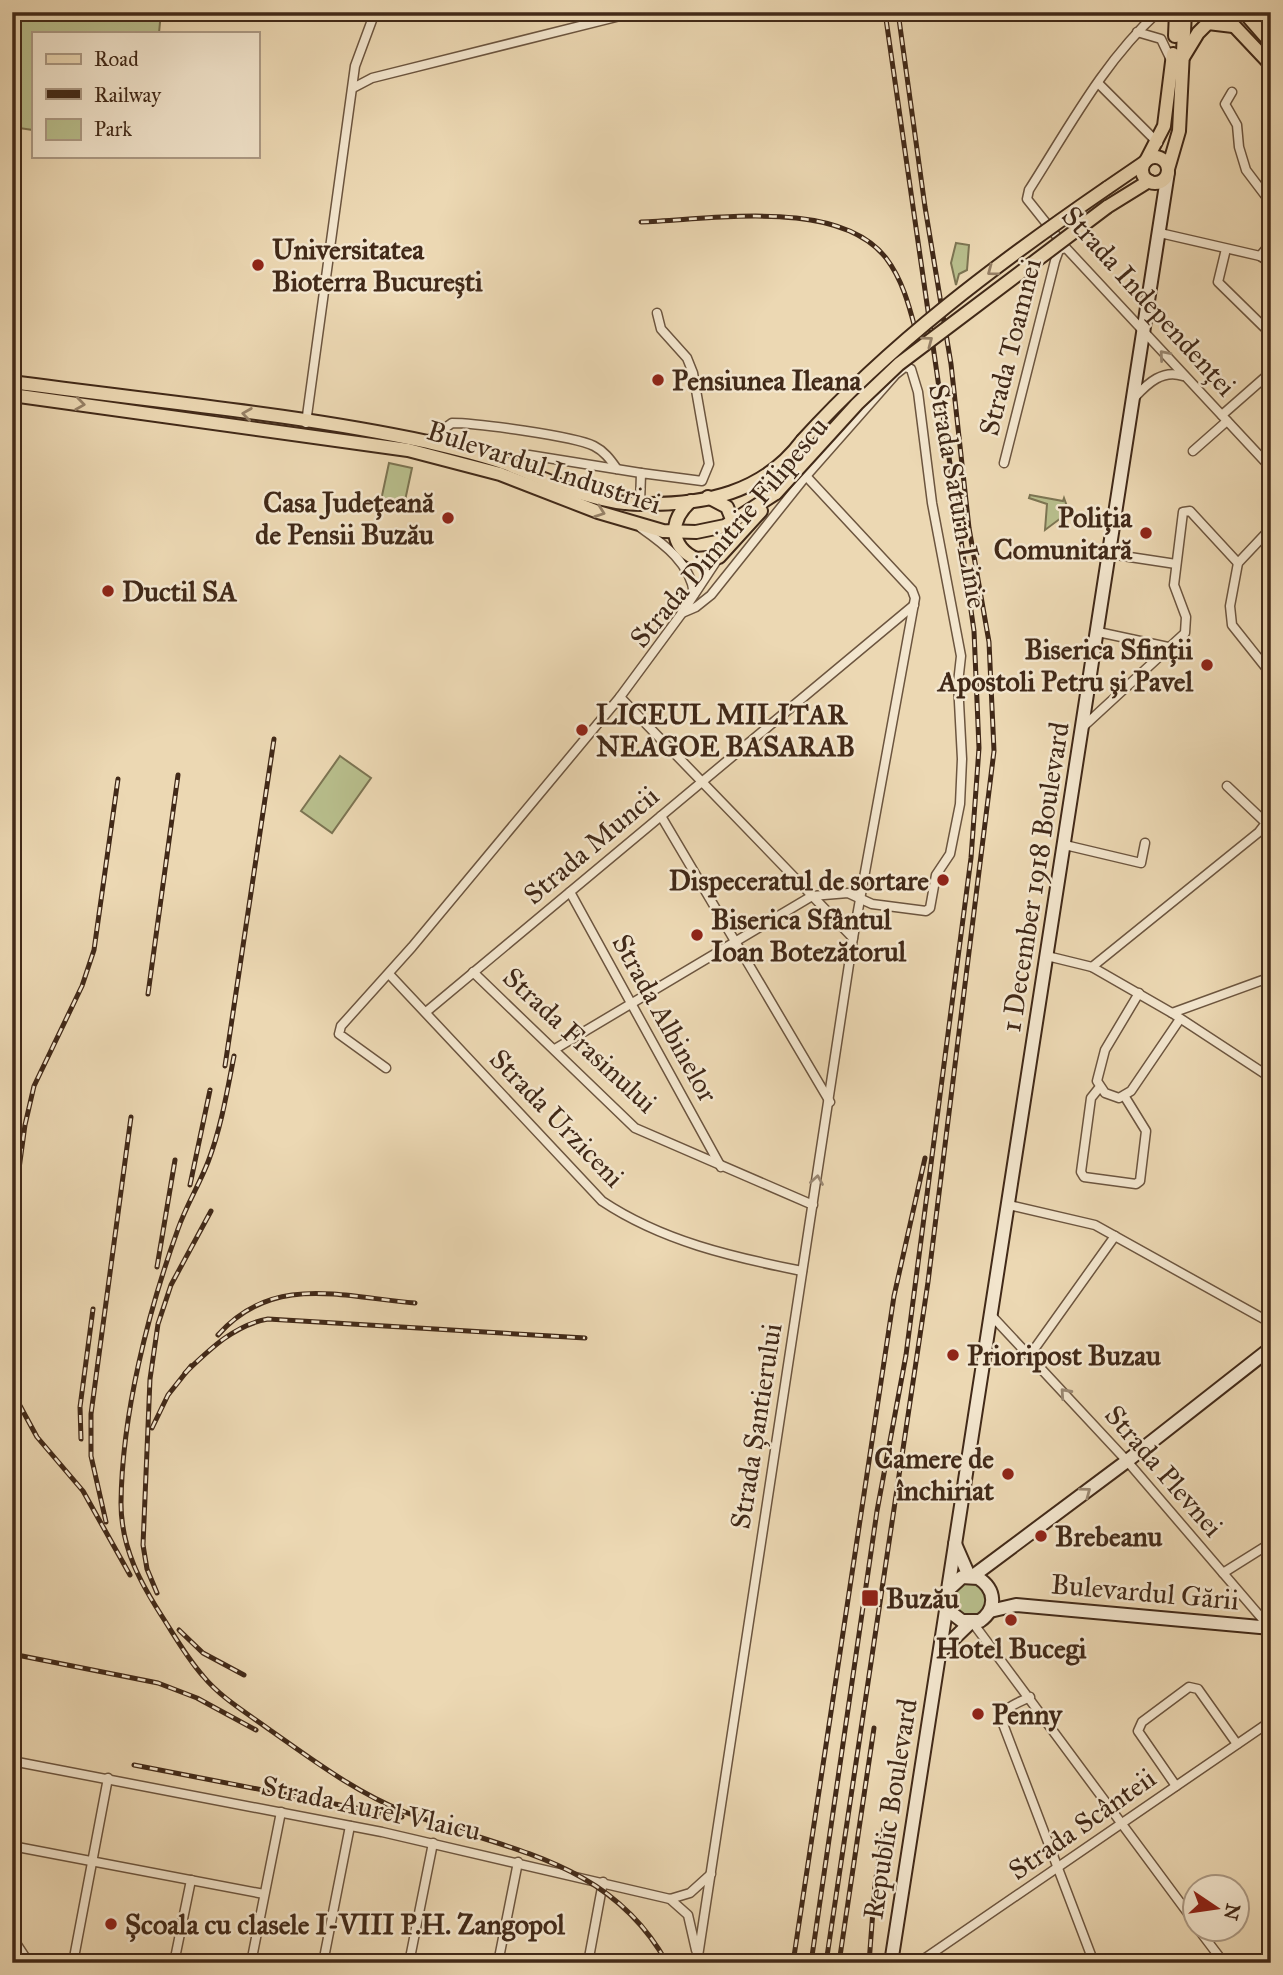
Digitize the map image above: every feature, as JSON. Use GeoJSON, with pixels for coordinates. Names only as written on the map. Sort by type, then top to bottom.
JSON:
{"type":"FeatureCollection","features":[{"type":"Feature","properties":{"kind":"main road","name":"1 December 1918 Boulevard"},"geometry":{"type":"LineString","coordinates":[[949,1589],[1145,333],[1168,170],[1179,131],[1176,12]]}},
{"type":"Feature","properties":{"kind":"main road","name":"1 December 1918 Boulevard"},"geometry":{"type":"LineString","coordinates":[[1158,143],[1177,65],[1185,12]]}},
{"type":"Feature","properties":{"kind":"main road"},"geometry":{"type":"LineString","coordinates":[[1221,12],[1271,65]]}},
{"type":"Feature","properties":{"kind":"main road"},"geometry":{"type":"LineString","coordinates":[[1244,12],[1271,43]]}},
{"type":"Feature","properties":{"kind":"main road"},"geometry":{"type":"LineString","coordinates":[[1177,65],[1202,27],[1213,22],[1233,26]]}},
{"type":"Feature","properties":{"kind":"main road"},"geometry":{"type":"LineString","coordinates":[[1158,143],[1146,160],[1143,174],[1158,194],[1162,218]]}},
{"type":"Feature","properties":{"kind":"main road"},"geometry":{"type":"LineString","coordinates":[[1146,160],[1162,159],[1168,170],[1160,182],[1150,181]]}},
{"type":"Feature","properties":{"kind":"main road","name":"Bulevardul Industriei"},"geometry":{"type":"LineString","coordinates":[[12,395],[426,442],[500,462],[599,498],[640,504],[708,497],[750,486],[768,476],[854,385],[906,337],[1146,160]]}},
{"type":"Feature","properties":{"kind":"main road","name":"Bulevardul Industriei"},"geometry":{"type":"LineString","coordinates":[[12,382],[306,428],[408,450],[500,474],[635,525],[673,533],[715,529],[735,522],[776,493],[857,404],[917,349],[1107,207],[1150,181]]}},
{"type":"Feature","properties":{"kind":"main road"},"geometry":{"type":"LineString","coordinates":[[691,500],[678,514],[673,533],[679,546],[696,559],[719,557],[776,493]]}},
{"type":"Feature","properties":{"kind":"main road"},"geometry":{"type":"LineString","coordinates":[[708,497],[727,507],[735,522],[733,541]]}},
{"type":"Feature","properties":{"kind":"main road"},"geometry":{"type":"LineString","coordinates":[[891,1963],[949,1589],[957,1580],[971,1576],[1127,1461],[1271,1348]]}},
{"type":"Feature","properties":{"kind":"main road"},"geometry":{"type":"LineString","coordinates":[[940,1652],[972,1623],[990,1611],[992,1595],[983,1581],[971,1576],[955,1544]]}},
{"type":"Feature","properties":{"kind":"main road","name":"Bulevardul Gării"},"geometry":{"type":"LineString","coordinates":[[992,1595],[1016,1605],[1270,1628]]}},
{"type":"Feature","properties":{"kind":"main road"},"geometry":{"type":"LineString","coordinates":[[947,1603],[955,1617],[972,1623]]}},
{"type":"Feature","properties":{"kind":"main road","name":"Bulevardul Gării"},"geometry":{"type":"LineString","coordinates":[[990,1611],[1016,1605]]}},
{"type":"Feature","properties":{"kind":"street"},"geometry":{"type":"LineString","coordinates":[[306,428],[355,66],[375,12]]}},
{"type":"Feature","properties":{"kind":"street"},"geometry":{"type":"LineString","coordinates":[[353,88],[372,78],[636,12]]}},
{"type":"Feature","properties":{"kind":"street"},"geometry":{"type":"LineString","coordinates":[[1158,12],[1137,32],[1098,83],[1158,143]]}},
{"type":"Feature","properties":{"kind":"street"},"geometry":{"type":"LineString","coordinates":[[1137,32],[1161,39],[1177,65]]}},
{"type":"Feature","properties":{"kind":"street","name":"Strada Independenței"},"geometry":{"type":"LineString","coordinates":[[1098,83],[1027,194],[1028,203],[1183,376],[1271,468]]}},
{"type":"Feature","properties":{"kind":"street"},"geometry":{"type":"LineString","coordinates":[[1232,92],[1225,104],[1237,125],[1242,159],[1253,181],[1271,203]]}},
{"type":"Feature","properties":{"kind":"street"},"geometry":{"type":"LineString","coordinates":[[1160,233],[1260,256],[1271,263]]}},
{"type":"Feature","properties":{"kind":"street"},"geometry":{"type":"LineString","coordinates":[[1260,256],[1271,243]]}},
{"type":"Feature","properties":{"kind":"street","name":"Strada Toamnei"},"geometry":{"type":"LineString","coordinates":[[1004,463],[1055,261],[1059,250],[1066,248]]}},
{"type":"Feature","properties":{"kind":"street"},"geometry":{"type":"LineString","coordinates":[[1226,249],[1218,282],[1271,334]]}},
{"type":"Feature","properties":{"kind":"street"},"geometry":{"type":"LineString","coordinates":[[529,455],[702,481],[709,464],[687,358],[661,329],[657,313]]}},
{"type":"Feature","properties":{"kind":"street","name":"Strada Dimitrie Filipescu"},"geometry":{"type":"LineString","coordinates":[[386,1069],[339,1034],[341,1026],[389,974],[620,697],[682,613],[696,607],[711,595],[806,476],[895,375],[905,367],[913,372]]}},
{"type":"Feature","properties":{"kind":"street","name":"Strada Saturn Linie"},"geometry":{"type":"LineString","coordinates":[[861,897],[872,904],[926,911],[930,908],[936,875],[950,854],[960,804],[962,759],[958,683],[961,656],[934,516],[913,372]]}},
{"type":"Feature","properties":{"kind":"street"},"geometry":{"type":"LineString","coordinates":[[1193,451],[1271,372]]}},
{"type":"Feature","properties":{"kind":"street"},"geometry":{"type":"LineString","coordinates":[[1135,397],[1160,376],[1173,373],[1183,376]]}},
{"type":"Feature","properties":{"kind":"street"},"geometry":{"type":"LineString","coordinates":[[426,442],[452,423],[492,428],[582,441],[602,451],[617,469]]}},
{"type":"Feature","properties":{"kind":"street"},"geometry":{"type":"LineString","coordinates":[[640,504],[641,473]]}},
{"type":"Feature","properties":{"kind":"street"},"geometry":{"type":"LineString","coordinates":[[806,476],[912,590],[915,605]]}},
{"type":"Feature","properties":{"kind":"street"},"geometry":{"type":"LineString","coordinates":[[1084,726],[1168,647],[1183,638],[1186,617],[1176,594],[1181,517],[1186,511],[1190,511],[1237,563]]}},
{"type":"Feature","properties":{"kind":"street"},"geometry":{"type":"LineString","coordinates":[[635,525],[667,547],[691,579],[694,594]]}},
{"type":"Feature","properties":{"kind":"street"},"geometry":{"type":"LineString","coordinates":[[1271,528],[1237,563],[1231,592],[1232,625],[1271,674]]}},
{"type":"Feature","properties":{"kind":"street"},"geometry":{"type":"LineString","coordinates":[[679,546],[685,569]]}},
{"type":"Feature","properties":{"kind":"street"},"geometry":{"type":"LineString","coordinates":[[1110,554],[1177,564]]}},
{"type":"Feature","properties":{"kind":"street"},"geometry":{"type":"LineString","coordinates":[[682,613],[719,557]]}},
{"type":"Feature","properties":{"kind":"street","name":"Strada Muncii"},"geometry":{"type":"LineString","coordinates":[[426,1012],[915,605]]}},
{"type":"Feature","properties":{"kind":"street","name":"Strada Șantierului"},"geometry":{"type":"LineString","coordinates":[[697,1962],[853,938],[915,605]]}},
{"type":"Feature","properties":{"kind":"street"},"geometry":{"type":"LineString","coordinates":[[1098,632],[1168,647]]}},
{"type":"Feature","properties":{"kind":"street"},"geometry":{"type":"LineString","coordinates":[[620,697],[853,938]]}},
{"type":"Feature","properties":{"kind":"street"},"geometry":{"type":"LineString","coordinates":[[1227,786],[1266,823],[1271,832]]}},
{"type":"Feature","properties":{"kind":"street"},"geometry":{"type":"LineString","coordinates":[[1092,967],[1266,823],[1271,808]]}},
{"type":"Feature","properties":{"kind":"street"},"geometry":{"type":"LineString","coordinates":[[661,816],[830,1102]]}},
{"type":"Feature","properties":{"kind":"street"},"geometry":{"type":"LineString","coordinates":[[1065,845],[1141,863],[1145,843]]}},
{"type":"Feature","properties":{"kind":"street","name":"Strada Albinelor"},"geometry":{"type":"LineString","coordinates":[[569,892],[721,1167]]}},
{"type":"Feature","properties":{"kind":"street"},"geometry":{"type":"LineString","coordinates":[[555,1049],[812,896],[845,893],[861,897]]}},
{"type":"Feature","properties":{"kind":"street"},"geometry":{"type":"LineString","coordinates":[[1047,956],[1092,967],[1172,1013],[1271,1078]]}},
{"type":"Feature","properties":{"kind":"street","name":"Strada Frasinului"},"geometry":{"type":"LineString","coordinates":[[473,972],[635,1128],[813,1205]]}},
{"type":"Feature","properties":{"kind":"street","name":"Strada Urziceni"},"geometry":{"type":"LineString","coordinates":[[389,974],[601,1201],[633,1220],[695,1245],[802,1271]]}},
{"type":"Feature","properties":{"kind":"street"},"geometry":{"type":"LineString","coordinates":[[1172,1013],[1271,976]]}},
{"type":"Feature","properties":{"kind":"street"},"geometry":{"type":"LineString","coordinates":[[1125,1097],[1146,1131],[1140,1181],[1136,1184],[1084,1177],[1081,1172],[1091,1098],[1099,1088],[1100,1062],[1139,993]]}},
{"type":"Feature","properties":{"kind":"street"},"geometry":{"type":"LineString","coordinates":[[1099,1088],[1112,1097],[1125,1097],[1144,1075],[1180,1019]]}},
{"type":"Feature","properties":{"kind":"street"},"geometry":{"type":"LineString","coordinates":[[1009,1205],[1079,1220],[1115,1236],[1271,1323]]}},
{"type":"Feature","properties":{"kind":"street"},"geometry":{"type":"LineString","coordinates":[[1030,1355],[1115,1236]]}},
{"type":"Feature","properties":{"kind":"street","name":"Strada Plevnei"},"geometry":{"type":"LineString","coordinates":[[991,1315],[1127,1461],[1270,1628]]}},
{"type":"Feature","properties":{"kind":"street"},"geometry":{"type":"LineString","coordinates":[[1223,1573],[1271,1543]]}},
{"type":"Feature","properties":{"kind":"street"},"geometry":{"type":"LineString","coordinates":[[972,1623],[1030,1697],[1182,1906]]}},
{"type":"Feature","properties":{"kind":"street"},"geometry":{"type":"LineString","coordinates":[[1176,1786],[1138,1731],[1142,1722],[1188,1687],[1198,1689],[1237,1744]]}},
{"type":"Feature","properties":{"kind":"street"},"geometry":{"type":"LineString","coordinates":[[1030,1697],[1007,1709],[1002,1719],[1094,1963]]}},
{"type":"Feature","properties":{"kind":"street","name":"Strada Scânteii"},"geometry":{"type":"LineString","coordinates":[[918,1963],[1271,1721]]}},
{"type":"Feature","properties":{"kind":"street","name":"Strada Aurel Vlaicu"},"geometry":{"type":"LineString","coordinates":[[12,1760],[433,1843],[670,1899]]}},
{"type":"Feature","properties":{"kind":"street"},"geometry":{"type":"LineString","coordinates":[[73,1963],[108,1779]]}},
{"type":"Feature","properties":{"kind":"street"},"geometry":{"type":"LineString","coordinates":[[251,1963],[281,1812]]}},
{"type":"Feature","properties":{"kind":"street"},"geometry":{"type":"LineString","coordinates":[[323,1963],[350,1826]]}},
{"type":"Feature","properties":{"kind":"street"},"geometry":{"type":"LineString","coordinates":[[409,1963],[433,1843]]}},
{"type":"Feature","properties":{"kind":"street"},"geometry":{"type":"LineString","coordinates":[[12,1846],[264,1894]]}},
{"type":"Feature","properties":{"kind":"street"},"geometry":{"type":"LineString","coordinates":[[498,1963],[518,1862]]}},
{"type":"Feature","properties":{"kind":"street"},"geometry":{"type":"LineString","coordinates":[[697,1962],[691,1922],[670,1899],[690,1893],[711,1874]]}},
{"type":"Feature","properties":{"kind":"street"},"geometry":{"type":"LineString","coordinates":[[174,1963],[191,1880]]}},
{"type":"Feature","properties":{"kind":"street"},"geometry":{"type":"LineString","coordinates":[[589,1963],[603,1882]]}},
{"type":"Feature","properties":{"kind":"street"},"geometry":{"type":"LineString","coordinates":[[12,1937],[25,1961]]}},
{"type":"Feature","properties":{"kind":"street"},"geometry":{"type":"LineString","coordinates":[[1210,1944],[1224,1963]]}},
{"type":"Feature","properties":{"kind":"green space"},"geometry":{"type":"Polygon","coordinates":[[[12,12],[161,12],[159,32],[32,32],[32,130],[12,127],[12,12]]]}},
{"type":"Feature","properties":{"kind":"green space"},"geometry":{"type":"Polygon","coordinates":[[[956,243],[969,245],[967,270],[959,274],[956,285],[951,263],[956,243]]]}},
{"type":"Feature","properties":{"kind":"green space"},"geometry":{"type":"Polygon","coordinates":[[[389,463],[412,468],[403,510],[380,505],[389,463]]]}},
{"type":"Feature","properties":{"kind":"green space"},"geometry":{"type":"Polygon","coordinates":[[[1030,495],[1063,501],[1064,498],[1069,512],[1045,530],[1047,504],[1029,498],[1030,495]]]}},
{"type":"Feature","properties":{"kind":"green space"},"geometry":{"type":"Polygon","coordinates":[[[340,756],[371,778],[332,833],[301,811],[340,756]]]}},
{"type":"Feature","properties":{"kind":"green space"},"geometry":{"type":"Polygon","coordinates":[[[970,1582],[982,1587],[987,1599],[982,1611],[970,1616],[958,1611],[953,1599],[958,1587],[970,1582]]]}},
{"type":"Feature","properties":{"kind":"railway"},"geometry":{"type":"LineString","coordinates":[[811,1963],[877,1511],[906,1355],[971,858],[979,748],[974,631],[885,12]]}},
{"type":"Feature","properties":{"kind":"railway"},"geometry":{"type":"LineString","coordinates":[[826,1963],[928,1282],[994,751],[989,642],[969,528],[951,364],[925,207],[898,12]]}},
{"type":"Feature","properties":{"kind":"railway"},"geometry":{"type":"LineString","coordinates":[[641,222],[772,216],[806,219],[837,226],[865,239],[886,258],[903,288],[919,343]]}},
{"type":"Feature","properties":{"kind":"railway"},"geometry":{"type":"LineString","coordinates":[[225,1066],[274,739]]}},
{"type":"Feature","properties":{"kind":"railway"},"geometry":{"type":"LineString","coordinates":[[148,994],[178,775]]}},
{"type":"Feature","properties":{"kind":"railway"},"geometry":{"type":"LineString","coordinates":[[12,1220],[25,1125],[34,1086],[82,986],[94,950],[118,779]]}},
{"type":"Feature","properties":{"kind":"railway"},"geometry":{"type":"LineString","coordinates":[[234,1056],[217,1136],[181,1220],[167,1261],[147,1329],[132,1399],[126,1434],[121,1503],[124,1536],[141,1580],[192,1663],[210,1684],[235,1705],[335,1775],[387,1804],[517,1849],[585,1879],[616,1901],[643,1928],[667,1963]]}},
{"type":"Feature","properties":{"kind":"railway"},"geometry":{"type":"LineString","coordinates":[[190,1185],[210,1090]]}},
{"type":"Feature","properties":{"kind":"railway"},"geometry":{"type":"LineString","coordinates":[[106,1522],[91,1456],[91,1414],[131,1117]]}},
{"type":"Feature","properties":{"kind":"railway"},"geometry":{"type":"LineString","coordinates":[[793,1963],[894,1296],[925,1158]]}},
{"type":"Feature","properties":{"kind":"railway"},"geometry":{"type":"LineString","coordinates":[[157,1267],[175,1160]]}},
{"type":"Feature","properties":{"kind":"railway"},"geometry":{"type":"LineString","coordinates":[[157,1593],[147,1569],[143,1545],[150,1379],[158,1324],[171,1285],[211,1211]]}},
{"type":"Feature","properties":{"kind":"railway"},"geometry":{"type":"LineString","coordinates":[[218,1335],[239,1316],[262,1303],[285,1296],[335,1294],[415,1303]]}},
{"type":"Feature","properties":{"kind":"railway"},"geometry":{"type":"LineString","coordinates":[[81,1439],[80,1407],[93,1309]]}},
{"type":"Feature","properties":{"kind":"railway"},"geometry":{"type":"LineString","coordinates":[[185,1373],[233,1333],[268,1319],[585,1338]]}},
{"type":"Feature","properties":{"kind":"railway"},"geometry":{"type":"LineString","coordinates":[[152,1428],[168,1395],[191,1366]]}},
{"type":"Feature","properties":{"kind":"railway"},"geometry":{"type":"LineString","coordinates":[[12,1391],[37,1437],[83,1491],[130,1575]]}},
{"type":"Feature","properties":{"kind":"railway"},"geometry":{"type":"LineString","coordinates":[[179,1630],[203,1653],[244,1675]]}},
{"type":"Feature","properties":{"kind":"railway"},"geometry":{"type":"LineString","coordinates":[[12,1654],[158,1683],[197,1698],[256,1730]]}},
{"type":"Feature","properties":{"kind":"railway"},"geometry":{"type":"LineString","coordinates":[[839,1963],[874,1728]]}},
{"type":"Feature","properties":{"kind":"railway"},"geometry":{"type":"LineString","coordinates":[[134,1765],[402,1817]]}},
{"type":"Feature","properties":{"kind":"railway"},"geometry":{"type":"LineString","coordinates":[[869,1963],[875,1884],[884,1828]]}},
{"type":"Feature","properties":{"kind":"place","name":"Universitatea Bioterra București"},"geometry":{"type":"Point","coordinates":[258,265]}},
{"type":"Feature","properties":{"kind":"place","name":"Pensiunea Ileana"},"geometry":{"type":"Point","coordinates":[658,380]}},
{"type":"Feature","properties":{"kind":"place","name":"Casa Județeană de Pensii Buzău"},"geometry":{"type":"Point","coordinates":[448,518]}},
{"type":"Feature","properties":{"kind":"place","name":"Poliția Comunitară"},"geometry":{"type":"Point","coordinates":[1146,533]}},
{"type":"Feature","properties":{"kind":"place","name":"Ductil SA"},"geometry":{"type":"Point","coordinates":[108,591]}},
{"type":"Feature","properties":{"kind":"place","name":"Biserica Sfinții Apostoli Petru și Pavel"},"geometry":{"type":"Point","coordinates":[1207,665]}},
{"type":"Feature","properties":{"kind":"place","name":"LICEUL MILITAR NEAGOE BASARAB"},"geometry":{"type":"Point","coordinates":[582,730]}},
{"type":"Feature","properties":{"kind":"place","name":"Dispeceratul de sortare"},"geometry":{"type":"Point","coordinates":[943,880]}},
{"type":"Feature","properties":{"kind":"place","name":"Biserica Sfântul Ioan Botezătorul"},"geometry":{"type":"Point","coordinates":[697,935]}},
{"type":"Feature","properties":{"kind":"place","name":"Prioripost Buzau"},"geometry":{"type":"Point","coordinates":[953,1355]}},
{"type":"Feature","properties":{"kind":"place","name":"Camere de închiriat"},"geometry":{"type":"Point","coordinates":[1008,1474]}},
{"type":"Feature","properties":{"kind":"place","name":"Brebeanu"},"geometry":{"type":"Point","coordinates":[1041,1536]}},
{"type":"Feature","properties":{"kind":"place","name":"Buzău"},"geometry":{"type":"Point","coordinates":[870,1598]}},
{"type":"Feature","properties":{"kind":"place","name":"Hotel Bucegi"},"geometry":{"type":"Point","coordinates":[1011,1620]}},
{"type":"Feature","properties":{"kind":"place","name":"Penny"},"geometry":{"type":"Point","coordinates":[978,1714]}},
{"type":"Feature","properties":{"kind":"place","name":"Școala cu clasele I-VIII P.H. Zangopol"},"geometry":{"type":"Point","coordinates":[111,1924]}}]}
